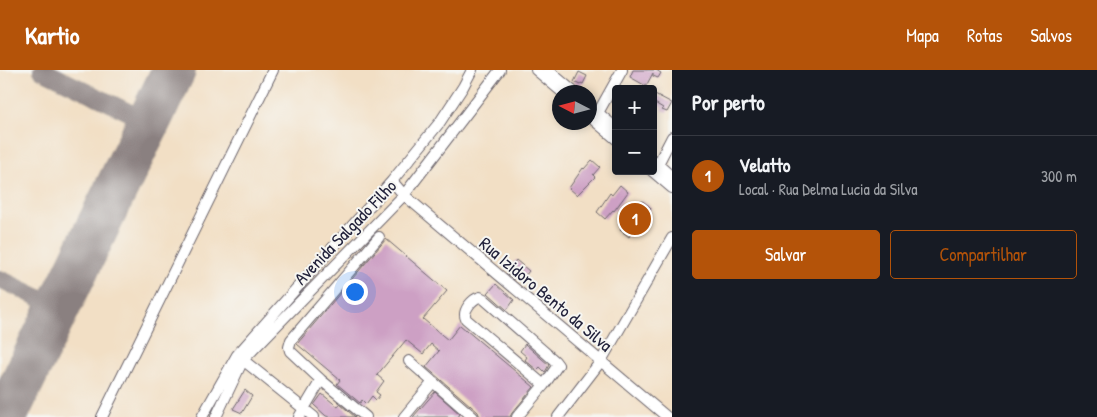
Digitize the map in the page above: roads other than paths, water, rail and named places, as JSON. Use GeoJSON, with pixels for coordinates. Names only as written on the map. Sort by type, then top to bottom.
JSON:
{"type":"FeatureCollection","features":[{"type":"Feature","properties":{"kind":"street"},"geometry":{"type":"LineString","coordinates":[[102,417],[273,70]]}},
{"type":"Feature","properties":{"kind":"street","name":"Avenida Salgado Filho"},"geometry":{"type":"LineString","coordinates":[[202,417],[240,357],[392,181],[440,122],[472,70]]}},
{"type":"Feature","properties":{"kind":"street","name":"Avenida Salgado Filho"},"geometry":{"type":"LineString","coordinates":[[216,417],[240,357],[404,195],[500,70]]}},
{"type":"Feature","properties":{"kind":"street"},"geometry":{"type":"LineString","coordinates":[[536,70],[554,85]]}},
{"type":"Feature","properties":{"kind":"street"},"geometry":{"type":"LineString","coordinates":[[548,70],[566,85]]}},
{"type":"Feature","properties":{"kind":"street"},"geometry":{"type":"LineString","coordinates":[[597,111],[622,70]]}},
{"type":"Feature","properties":{"kind":"street"},"geometry":{"type":"LineString","coordinates":[[597,118],[612,126]]}},
{"type":"Feature","properties":{"kind":"street"},"geometry":{"type":"LineString","coordinates":[[597,119],[612,135]]}},
{"type":"Feature","properties":{"kind":"street"},"geometry":{"type":"LineString","coordinates":[[657,161],[672,137]]}},
{"type":"Feature","properties":{"kind":"street"},"geometry":{"type":"LineString","coordinates":[[657,168],[672,176]]}},
{"type":"Feature","properties":{"kind":"street"},"geometry":{"type":"LineString","coordinates":[[657,170],[672,188]]}},
{"type":"Feature","properties":{"kind":"street","name":"Rua Izidoro Bento da Silva"},"geometry":{"type":"LineString","coordinates":[[392,181],[404,195],[667,417]]}},
{"type":"Feature","properties":{"kind":"street"},"geometry":{"type":"LineString","coordinates":[[366,417],[321,380],[290,351],[289,346],[378,237]]}},
{"type":"Feature","properties":{"kind":"street"},"geometry":{"type":"LineString","coordinates":[[558,417],[601,361],[672,238]]}},
{"type":"Feature","properties":{"kind":"street"},"geometry":{"type":"LineString","coordinates":[[517,417],[544,385],[556,370],[558,365],[484,299],[476,298],[464,312],[466,320],[544,385]]}},
{"type":"Feature","properties":{"kind":"street"},"geometry":{"type":"LineString","coordinates":[[240,357],[301,412],[314,417]]}},
{"type":"Feature","properties":{"kind":"street"},"geometry":{"type":"LineString","coordinates":[[409,361],[473,417]]}},
{"type":"Feature","properties":{"kind":"street"},"geometry":{"type":"LineString","coordinates":[[301,412],[321,380]]}},
{"type":"Feature","properties":{"kind":"street"},"geometry":{"type":"LineString","coordinates":[[404,417],[433,382]]}},
{"type":"Feature","properties":{"kind":"place","name":"Velatto"},"geometry":{"type":"Point","coordinates":[635,219]}}]}
